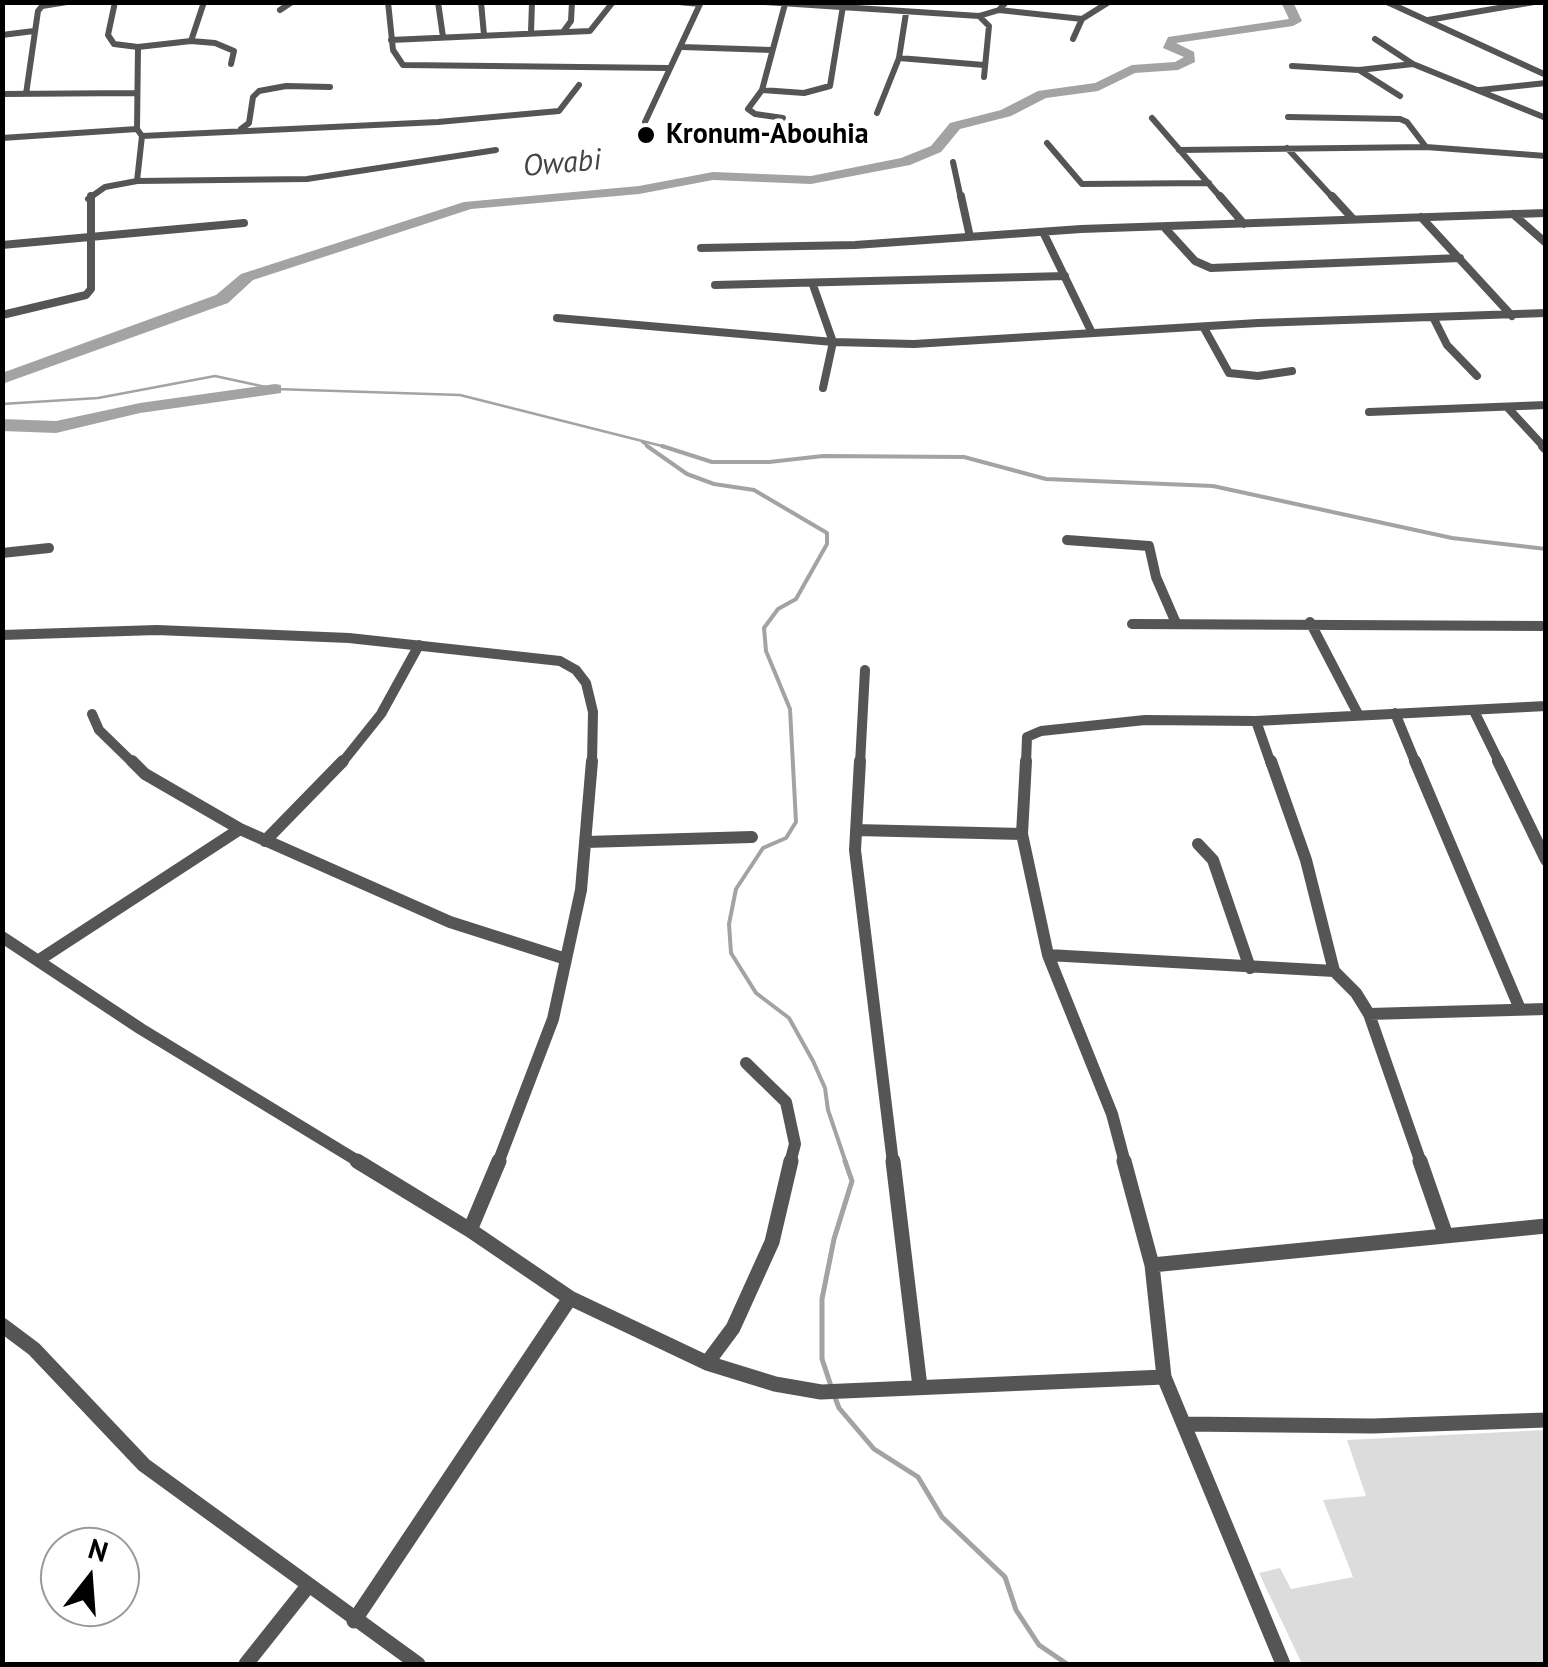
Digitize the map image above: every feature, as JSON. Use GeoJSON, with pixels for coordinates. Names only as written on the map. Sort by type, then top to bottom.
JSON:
{"type":"FeatureCollection","features":[{"type":"Feature","properties":{"kind":"street"},"geometry":{"type":"LineString","coordinates":[[26,94],[34,31],[42,6],[67,2]]}},
{"type":"Feature","properties":{"kind":"street"},"geometry":{"type":"LineString","coordinates":[[115,2],[108,35],[111,41],[138,47],[191,41],[215,43],[234,51],[231,64]]}},
{"type":"Feature","properties":{"kind":"street"},"geometry":{"type":"LineString","coordinates":[[191,41],[204,2]]}},
{"type":"Feature","properties":{"kind":"street"},"geometry":{"type":"LineString","coordinates":[[280,10],[292,2]]}},
{"type":"Feature","properties":{"kind":"street"},"geometry":{"type":"LineString","coordinates":[[388,2],[391,40],[400,62],[420,67],[668,68]]}},
{"type":"Feature","properties":{"kind":"street"},"geometry":{"type":"LineString","coordinates":[[438,2],[443,37]]}},
{"type":"Feature","properties":{"kind":"street"},"geometry":{"type":"LineString","coordinates":[[481,2],[484,35]]}},
{"type":"Feature","properties":{"kind":"street"},"geometry":{"type":"LineString","coordinates":[[531,32],[532,2]]}},
{"type":"Feature","properties":{"kind":"street"},"geometry":{"type":"LineString","coordinates":[[563,32],[571,21],[572,2]]}},
{"type":"Feature","properties":{"kind":"street"},"geometry":{"type":"LineString","coordinates":[[391,40],[593,30],[613,2]]}},
{"type":"Feature","properties":{"kind":"street"},"geometry":{"type":"LineString","coordinates":[[645,122],[700,3],[679,2]]}},
{"type":"Feature","properties":{"kind":"street"},"geometry":{"type":"LineString","coordinates":[[766,2],[886,6],[906,13],[979,16],[998,10],[1082,19]]}},
{"type":"Feature","properties":{"kind":"street"},"geometry":{"type":"LineString","coordinates":[[998,10],[1006,2]]}},
{"type":"Feature","properties":{"kind":"street"},"geometry":{"type":"LineString","coordinates":[[1073,39],[1082,19],[1109,2]]}},
{"type":"Feature","properties":{"kind":"street"},"geometry":{"type":"LineString","coordinates":[[1387,2],[1546,74]]}},
{"type":"Feature","properties":{"kind":"street"},"geometry":{"type":"LineString","coordinates":[[1428,20],[1534,2]]}},
{"type":"Feature","properties":{"kind":"street"},"geometry":{"type":"LineString","coordinates":[[783,118],[748,110],[762,90],[785,4]]}},
{"type":"Feature","properties":{"kind":"street"},"geometry":{"type":"LineString","coordinates":[[762,90],[804,93],[830,86],[843,6]]}},
{"type":"Feature","properties":{"kind":"street"},"geometry":{"type":"LineString","coordinates":[[877,113],[900,58],[906,13]]}},
{"type":"Feature","properties":{"kind":"street"},"geometry":{"type":"LineString","coordinates":[[979,16],[989,26],[984,77]]}},
{"type":"Feature","properties":{"kind":"street"},"geometry":{"type":"LineString","coordinates":[[2,35],[34,31]]}},
{"type":"Feature","properties":{"kind":"street"},"geometry":{"type":"LineString","coordinates":[[1375,39],[1413,64],[1546,118]]}},
{"type":"Feature","properties":{"kind":"street"},"geometry":{"type":"LineString","coordinates":[[137,182],[138,47]]}},
{"type":"Feature","properties":{"kind":"street"},"geometry":{"type":"LineString","coordinates":[[682,47],[772,50]]}},
{"type":"Feature","properties":{"kind":"street"},"geometry":{"type":"LineString","coordinates":[[900,58],[984,65]]}},
{"type":"Feature","properties":{"kind":"street"},"geometry":{"type":"LineString","coordinates":[[1292,66],[1359,70],[1413,64]]}},
{"type":"Feature","properties":{"kind":"street"},"geometry":{"type":"LineString","coordinates":[[1359,70],[1400,96]]}},
{"type":"Feature","properties":{"kind":"street"},"geometry":{"type":"LineString","coordinates":[[119,90],[136,82]]}},
{"type":"Feature","properties":{"kind":"street"},"geometry":{"type":"LineString","coordinates":[[1476,91],[1546,84]]}},
{"type":"Feature","properties":{"kind":"street"},"geometry":{"type":"LineString","coordinates":[[241,129],[248,123],[253,97],[259,91],[286,86],[330,87]]}},
{"type":"Feature","properties":{"kind":"street"},"geometry":{"type":"LineString","coordinates":[[2,138],[438,122],[558,111],[579,86]]}},
{"type":"Feature","properties":{"kind":"street"},"geometry":{"type":"LineString","coordinates":[[2,94],[136,92]]}},
{"type":"Feature","properties":{"kind":"street"},"geometry":{"type":"LineString","coordinates":[[1288,117],[1400,119],[1407,122],[1426,147]]}},
{"type":"Feature","properties":{"kind":"street"},"geometry":{"type":"LineString","coordinates":[[1152,118],[1244,224]]}},
{"type":"Feature","properties":{"kind":"street"},"geometry":{"type":"LineString","coordinates":[[1048,143],[1082,184],[1210,183]]}},
{"type":"Feature","properties":{"kind":"street"},"geometry":{"type":"LineString","coordinates":[[1179,150],[1426,147],[1546,156]]}},
{"type":"Feature","properties":{"kind":"street"},"geometry":{"type":"LineString","coordinates":[[1287,148],[1353,219]]}},
{"type":"Feature","properties":{"kind":"street"},"geometry":{"type":"LineString","coordinates":[[2,314],[86,295],[91,289],[93,239],[88,198],[105,188],[137,182],[307,179],[496,150]]}},
{"type":"Feature","properties":{"kind":"street"},"geometry":{"type":"LineString","coordinates":[[953,162],[970,236]]}},
{"type":"Feature","properties":{"kind":"street"},"geometry":{"type":"LineString","coordinates":[[701,248],[855,245],[1043,232],[1546,212]]}},
{"type":"Feature","properties":{"kind":"street"},"geometry":{"type":"LineString","coordinates":[[1513,214],[1546,244]]}},
{"type":"Feature","properties":{"kind":"street"},"geometry":{"type":"LineString","coordinates":[[1421,216],[1512,316]]}},
{"type":"Feature","properties":{"kind":"street"},"geometry":{"type":"LineString","coordinates":[[2,246],[244,223]]}},
{"type":"Feature","properties":{"kind":"street"},"geometry":{"type":"LineString","coordinates":[[1164,227],[1195,261],[1211,268],[1460,258]]}},
{"type":"Feature","properties":{"kind":"street"},"geometry":{"type":"LineString","coordinates":[[1043,232],[1092,333]]}},
{"type":"Feature","properties":{"kind":"street"},"geometry":{"type":"LineString","coordinates":[[715,285],[813,286],[1064,276]]}},
{"type":"Feature","properties":{"kind":"street"},"geometry":{"type":"LineString","coordinates":[[813,286],[833,342],[823,388]]}},
{"type":"Feature","properties":{"kind":"street"},"geometry":{"type":"LineString","coordinates":[[557,318],[833,342],[914,344],[1546,313]]}},
{"type":"Feature","properties":{"kind":"street"},"geometry":{"type":"LineString","coordinates":[[1434,318],[1447,345],[1477,376]]}},
{"type":"Feature","properties":{"kind":"street"},"geometry":{"type":"LineString","coordinates":[[1204,328],[1229,373],[1258,376],[1292,372]]}},
{"type":"Feature","properties":{"kind":"street"},"geometry":{"type":"LineString","coordinates":[[1369,412],[1546,405]]}},
{"type":"Feature","properties":{"kind":"street"},"geometry":{"type":"LineString","coordinates":[[1508,408],[1546,449]]}},
{"type":"Feature","properties":{"kind":"street"},"geometry":{"type":"LineString","coordinates":[[1067,540],[1149,546],[1156,577],[1176,623]]}},
{"type":"Feature","properties":{"kind":"street"},"geometry":{"type":"LineString","coordinates":[[2,552],[49,548]]}},
{"type":"Feature","properties":{"kind":"street"},"geometry":{"type":"LineString","coordinates":[[1310,622],[1358,714]]}},
{"type":"Feature","properties":{"kind":"street"},"geometry":{"type":"LineString","coordinates":[[1132,624],[1546,626]]}},
{"type":"Feature","properties":{"kind":"street"},"geometry":{"type":"LineString","coordinates":[[2,636],[157,630],[348,638],[560,661],[576,670],[586,683],[593,712],[592,796],[566,959],[540,1061],[470,1230]]}},
{"type":"Feature","properties":{"kind":"street"},"geometry":{"type":"LineString","coordinates":[[265,842],[334,772],[381,714],[419,645]]}},
{"type":"Feature","properties":{"kind":"street"},"geometry":{"type":"LineString","coordinates":[[864,670],[855,850],[920,1387]]}},
{"type":"Feature","properties":{"kind":"street"},"geometry":{"type":"LineString","coordinates":[[1284,1664],[1164,1377],[1152,1265],[1112,1114],[1048,955],[1022,834],[1028,737],[1040,731],[1146,720],[1256,721],[1546,706]]}},
{"type":"Feature","properties":{"kind":"street"},"geometry":{"type":"LineString","coordinates":[[1474,711],[1544,854]]}},
{"type":"Feature","properties":{"kind":"street"},"geometry":{"type":"LineString","coordinates":[[1396,713],[1520,1009]]}},
{"type":"Feature","properties":{"kind":"street"},"geometry":{"type":"LineString","coordinates":[[92,714],[99,730],[145,774],[265,842],[450,922],[566,959]]}},
{"type":"Feature","properties":{"kind":"street"},"geometry":{"type":"LineString","coordinates":[[1256,721],[1306,860],[1334,972],[1356,993],[1369,1014],[1444,1233]]}},
{"type":"Feature","properties":{"kind":"street"},"geometry":{"type":"LineString","coordinates":[[39,960],[240,829]]}},
{"type":"Feature","properties":{"kind":"street"},"geometry":{"type":"LineString","coordinates":[[856,830],[1022,834]]}},
{"type":"Feature","properties":{"kind":"street"},"geometry":{"type":"LineString","coordinates":[[586,842],[752,837]]}},
{"type":"Feature","properties":{"kind":"street"},"geometry":{"type":"LineString","coordinates":[[1198,844],[1213,860],[1250,968]]}},
{"type":"Feature","properties":{"kind":"street"},"geometry":{"type":"LineString","coordinates":[[2,937],[141,1029],[470,1230],[570,1298],[708,1363],[776,1384],[820,1392],[1164,1377]]}},
{"type":"Feature","properties":{"kind":"street"},"geometry":{"type":"LineString","coordinates":[[1048,955],[1334,972]]}},
{"type":"Feature","properties":{"kind":"street"},"geometry":{"type":"LineString","coordinates":[[1369,1014],[1546,1009]]}},
{"type":"Feature","properties":{"kind":"street"},"geometry":{"type":"LineString","coordinates":[[708,1363],[733,1328],[772,1242],[795,1144],[786,1102],[746,1064]]}},
{"type":"Feature","properties":{"kind":"street"},"geometry":{"type":"LineString","coordinates":[[1152,1265],[1444,1233],[1546,1226]]}},
{"type":"Feature","properties":{"kind":"street"},"geometry":{"type":"LineString","coordinates":[[354,1620],[570,1298]]}},
{"type":"Feature","properties":{"kind":"street"},"geometry":{"type":"LineString","coordinates":[[2,1325],[34,1348],[144,1464],[418,1664]]}},
{"type":"Feature","properties":{"kind":"street"},"geometry":{"type":"LineString","coordinates":[[1184,1424],[1373,1426],[1546,1420]]}},
{"type":"Feature","properties":{"kind":"street"},"geometry":{"type":"LineString","coordinates":[[246,1664],[308,1586]]}},
{"type":"Feature","properties":{"kind":"shaded area"},"geometry":{"type":"Polygon","coordinates":[[[1545,1430],[1545,1664],[1302,1664],[1259,1573],[1280,1568],[1291,1589],[1353,1577],[1323,1500],[1366,1496],[1347,1440],[1545,1430]]]}},
{"type":"Feature","properties":{"kind":"waterway","name":"Owabi"},"geometry":{"type":"LineString","coordinates":[[2,379],[222,299],[247,277],[469,205],[639,190],[713,176],[811,180],[905,162],[936,149],[955,126],[1006,113],[1043,94],[1098,87],[1132,69],[1178,66],[1190,59],[1190,55],[1167,45],[1172,40],[1293,22],[1298,18],[1287,2]]}},
{"type":"Feature","properties":{"kind":"waterway"},"geometry":{"type":"LineString","coordinates":[[2,404],[98,398],[215,376],[275,389],[460,395],[670,448]]}},
{"type":"Feature","properties":{"kind":"waterway"},"geometry":{"type":"LineString","coordinates":[[2,425],[56,427],[140,408],[275,389]]}},
{"type":"Feature","properties":{"kind":"waterway"},"geometry":{"type":"LineString","coordinates":[[642,442],[651,448]]}},
{"type":"Feature","properties":{"kind":"waterway"},"geometry":{"type":"LineString","coordinates":[[647,446],[687,474],[714,484],[754,490],[827,533],[827,544],[796,599],[778,609],[764,628],[766,651],[790,709],[796,822],[786,838],[763,848],[736,889],[729,924],[731,953],[756,993],[789,1018],[813,1061],[825,1088],[828,1110],[846,1163]]}},
{"type":"Feature","properties":{"kind":"waterway"},"geometry":{"type":"LineString","coordinates":[[662,446],[712,462],[769,462],[823,456],[964,457],[1046,479],[1213,486],[1452,538],[1546,549]]}},
{"type":"Feature","properties":{"kind":"waterway"},"geometry":{"type":"LineString","coordinates":[[831,1386],[822,1359],[822,1299],[834,1239],[852,1181],[845,1161]]}},
{"type":"Feature","properties":{"kind":"waterway"},"geometry":{"type":"LineString","coordinates":[[834,1395],[839,1408],[874,1449],[918,1477],[942,1517],[1005,1577],[1016,1610],[1039,1645],[1067,1664]]}},
{"type":"Feature","properties":{"kind":"place","name":"Kronum-Abouhia"},"geometry":{"type":"Point","coordinates":[646,135]}}]}
